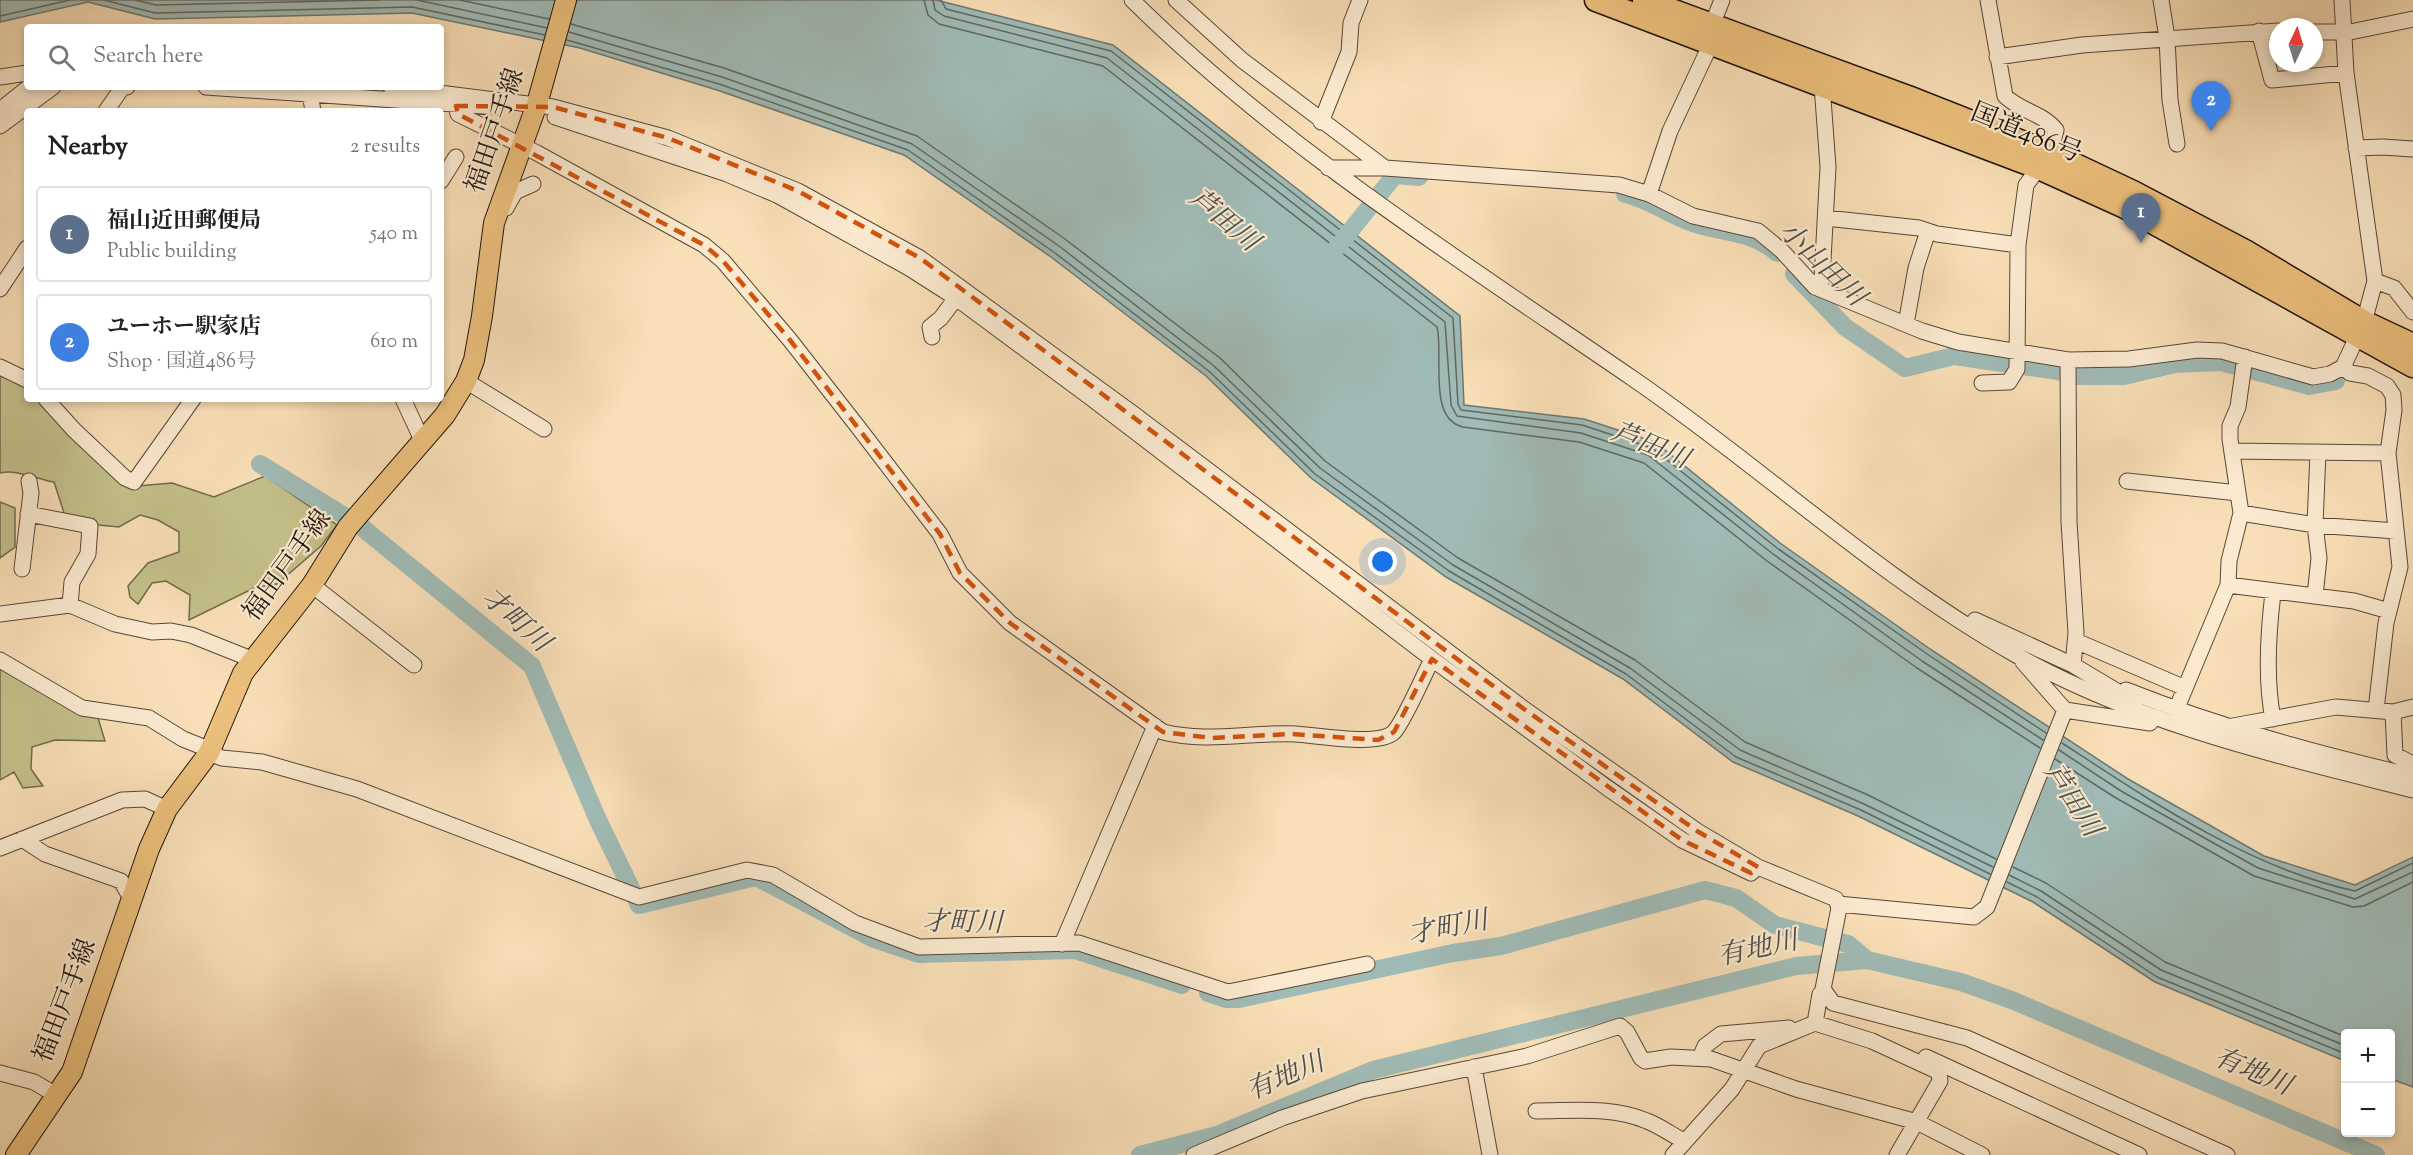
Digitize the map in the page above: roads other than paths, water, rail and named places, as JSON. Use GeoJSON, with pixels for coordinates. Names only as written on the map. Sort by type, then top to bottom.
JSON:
{"type":"FeatureCollection","features":[{"type":"Feature","properties":{"kind":"highway","name":"国道486号"},"geometry":{"type":"LineString","coordinates":[[1596,0],[1908,97],[2045,160]]}},
{"type":"Feature","properties":{"kind":"highway","name":"国道486号"},"geometry":{"type":"LineString","coordinates":[[1644,0],[1711,34],[1822,85],[2133,192],[2245,251],[2413,366]]}},
{"type":"Feature","properties":{"kind":"highway","name":"国道486号"},"geometry":{"type":"LineString","coordinates":[[2361,329],[2413,345]]}},
{"type":"Feature","properties":{"kind":"main road","name":"福田戸手線"},"geometry":{"type":"LineString","coordinates":[[16,1155],[72,1071],[166,808],[209,753],[251,660],[312,585],[353,521],[445,415],[466,381],[474,360],[497,212],[538,101],[566,0]]}},
{"type":"Feature","properties":{"kind":"street"},"geometry":{"type":"LineString","coordinates":[[1132,0],[1231,89],[1328,168],[1675,407],[1864,554],[1943,610],[2017,655],[2085,689],[2168,717],[2238,746],[2413,790]]}},
{"type":"Feature","properties":{"kind":"street"},"geometry":{"type":"LineString","coordinates":[[1176,0],[1242,60],[1321,122],[1385,168]]}},
{"type":"Feature","properties":{"kind":"street"},"geometry":{"type":"LineString","coordinates":[[1321,122],[1349,52],[1351,23],[1360,0]]}},
{"type":"Feature","properties":{"kind":"street"},"geometry":{"type":"LineString","coordinates":[[1649,194],[1671,131],[1695,83],[1722,0]]}},
{"type":"Feature","properties":{"kind":"street"},"geometry":{"type":"LineString","coordinates":[[1982,383],[2009,382],[2017,359],[2019,245],[2026,185],[2045,160],[2055,130],[2048,121],[2014,105],[2005,96],[1988,0]]}},
{"type":"Feature","properties":{"kind":"street"},"geometry":{"type":"LineString","coordinates":[[2161,0],[2167,38],[2170,100],[2177,144]]}},
{"type":"Feature","properties":{"kind":"street"},"geometry":{"type":"LineString","coordinates":[[1328,168],[1385,168],[1619,185],[1649,194],[1693,216],[1758,231],[1782,251],[1815,287],[1906,324],[2017,359],[2070,369],[2197,350],[2222,351],[2244,364],[2313,377],[2330,374],[2343,367],[2361,329],[2375,281],[2346,73],[2342,0]]}},
{"type":"Feature","properties":{"kind":"street"},"geometry":{"type":"LineString","coordinates":[[2323,32],[2342,32],[2413,19]]}},
{"type":"Feature","properties":{"kind":"street"},"geometry":{"type":"LineString","coordinates":[[2259,31],[2272,80],[2346,73]]}},
{"type":"Feature","properties":{"kind":"street"},"geometry":{"type":"LineString","coordinates":[[1997,57],[2082,45],[2269,31]]}},
{"type":"Feature","properties":{"kind":"street"},"geometry":{"type":"LineString","coordinates":[[0,77],[24,73]]}},
{"type":"Feature","properties":{"kind":"street"},"geometry":{"type":"LineString","coordinates":[[1815,287],[1822,279],[1828,167],[1822,85]]}},
{"type":"Feature","properties":{"kind":"street"},"geometry":{"type":"LineString","coordinates":[[0,110],[25,90]]}},
{"type":"Feature","properties":{"kind":"street"},"geometry":{"type":"LineString","coordinates":[[24,108],[49,90]]}},
{"type":"Feature","properties":{"kind":"street"},"geometry":{"type":"LineString","coordinates":[[108,108],[121,90]]}},
{"type":"Feature","properties":{"kind":"street"},"geometry":{"type":"LineString","coordinates":[[251,90],[456,106],[506,107],[538,101]]}},
{"type":"Feature","properties":{"kind":"street"},"geometry":{"type":"LineString","coordinates":[[422,90],[538,101],[668,138],[798,191],[920,258],[1126,408],[1524,709],[1697,831],[1758,867],[1838,904],[1974,917],[1987,907],[2065,710]]}},
{"type":"Feature","properties":{"kind":"street"},"geometry":{"type":"LineString","coordinates":[[310,94],[312,108]]}},
{"type":"Feature","properties":{"kind":"street"},"geometry":{"type":"LineString","coordinates":[[538,101],[543,111],[555,117],[727,174],[777,195],[909,268],[956,298],[1091,398],[1432,659],[1682,840],[1751,873],[1758,867]]}},
{"type":"Feature","properties":{"kind":"street"},"geometry":{"type":"LineString","coordinates":[[456,106],[458,114],[704,245],[723,261],[790,340],[933,525],[960,573],[1010,623],[1163,732],[1212,738],[1292,734],[1378,740],[1394,732],[1432,659]]}},
{"type":"Feature","properties":{"kind":"street"},"geometry":{"type":"LineString","coordinates":[[0,126],[24,108]]}},
{"type":"Feature","properties":{"kind":"street"},"geometry":{"type":"LineString","coordinates":[[2356,148],[2413,149]]}},
{"type":"Feature","properties":{"kind":"street"},"geometry":{"type":"LineString","coordinates":[[444,176],[456,157]]}},
{"type":"Feature","properties":{"kind":"street"},"geometry":{"type":"LineString","coordinates":[[497,212],[504,212],[515,192],[533,184]]}},
{"type":"Feature","properties":{"kind":"street"},"geometry":{"type":"LineString","coordinates":[[1826,218],[2019,245]]}},
{"type":"Feature","properties":{"kind":"street"},"geometry":{"type":"LineString","coordinates":[[1906,324],[1916,268],[1928,231]]}},
{"type":"Feature","properties":{"kind":"street"},"geometry":{"type":"LineString","coordinates":[[894,244],[896,250],[909,262],[909,268]]}},
{"type":"Feature","properties":{"kind":"street"},"geometry":{"type":"LineString","coordinates":[[0,289],[24,253]]}},
{"type":"Feature","properties":{"kind":"street"},"geometry":{"type":"LineString","coordinates":[[2375,281],[2394,288],[2413,312]]}},
{"type":"Feature","properties":{"kind":"street"},"geometry":{"type":"LineString","coordinates":[[932,338],[930,327],[941,318],[956,298]]}},
{"type":"Feature","properties":{"kind":"street"},"geometry":{"type":"LineString","coordinates":[[2017,655],[2065,710],[2153,723],[2168,717],[2186,688],[2228,585],[2229,561],[2241,513],[2230,426],[2238,407],[2244,364]]}},
{"type":"Feature","properties":{"kind":"street"},"geometry":{"type":"LineString","coordinates":[[0,367],[24,379]]}},
{"type":"Feature","properties":{"kind":"street"},"geometry":{"type":"LineString","coordinates":[[2343,367],[2350,373],[2368,376],[2387,386],[2393,395],[2394,410],[2388,453],[2396,531],[2406,548],[2389,611],[2376,710]]}},
{"type":"Feature","properties":{"kind":"street"},"geometry":{"type":"LineString","coordinates":[[2070,369],[2069,522],[2076,641],[2073,665]]}},
{"type":"Feature","properties":{"kind":"street"},"geometry":{"type":"LineString","coordinates":[[466,381],[544,429]]}},
{"type":"Feature","properties":{"kind":"street"},"geometry":{"type":"LineString","coordinates":[[49,402],[74,430],[125,478],[135,482],[191,402]]}},
{"type":"Feature","properties":{"kind":"street"},"geometry":{"type":"LineString","coordinates":[[405,402],[422,440]]}},
{"type":"Feature","properties":{"kind":"street"},"geometry":{"type":"LineString","coordinates":[[2233,451],[2388,453]]}},
{"type":"Feature","properties":{"kind":"street"},"geometry":{"type":"LineString","coordinates":[[2315,596],[2319,558],[2315,525],[2318,452]]}},
{"type":"Feature","properties":{"kind":"street"},"geometry":{"type":"LineString","coordinates":[[22,569],[29,481]]}},
{"type":"Feature","properties":{"kind":"street"},"geometry":{"type":"LineString","coordinates":[[2127,481],[2238,492]]}},
{"type":"Feature","properties":{"kind":"street"},"geometry":{"type":"LineString","coordinates":[[2241,513],[2315,525],[2396,531]]}},
{"type":"Feature","properties":{"kind":"street"},"geometry":{"type":"LineString","coordinates":[[28,514],[90,526],[88,554],[72,582],[70,605]]}},
{"type":"Feature","properties":{"kind":"street"},"geometry":{"type":"LineString","coordinates":[[312,585],[414,665]]}},
{"type":"Feature","properties":{"kind":"street"},"geometry":{"type":"LineString","coordinates":[[2228,585],[2273,593],[2354,601],[2389,611]]}},
{"type":"Feature","properties":{"kind":"street"},"geometry":{"type":"LineString","coordinates":[[2273,593],[2268,631],[2270,703],[2273,719]]}},
{"type":"Feature","properties":{"kind":"street"},"geometry":{"type":"LineString","coordinates":[[0,614],[70,605],[115,624],[152,632],[171,631],[190,635],[251,660]]}},
{"type":"Feature","properties":{"kind":"street"},"geometry":{"type":"LineString","coordinates":[[1943,610],[1949,607],[2073,665],[2114,690],[2122,689],[2168,717],[2223,726],[2318,753],[2413,776]]}},
{"type":"Feature","properties":{"kind":"street"},"geometry":{"type":"LineString","coordinates":[[2076,641],[2186,688]]}},
{"type":"Feature","properties":{"kind":"street"},"geometry":{"type":"LineString","coordinates":[[0,650],[0,660],[82,708],[149,718],[183,739],[222,758],[262,762],[357,789],[639,897],[747,870],[773,874],[855,923],[918,947],[1078,943],[1228,992],[1368,964]]}},
{"type":"Feature","properties":{"kind":"street"},"geometry":{"type":"LineString","coordinates":[[2223,726],[2241,726],[2336,706],[2393,712],[2413,707]]}},
{"type":"Feature","properties":{"kind":"street"},"geometry":{"type":"LineString","coordinates":[[2393,712],[2395,755],[2413,764]]}},
{"type":"Feature","properties":{"kind":"street"},"geometry":{"type":"LineString","coordinates":[[1062,944],[1155,726]]}},
{"type":"Feature","properties":{"kind":"street"},"geometry":{"type":"LineString","coordinates":[[0,848],[122,800],[145,799],[166,808]]}},
{"type":"Feature","properties":{"kind":"street"},"geometry":{"type":"LineString","coordinates":[[22,839],[45,854],[121,881],[132,900]]}},
{"type":"Feature","properties":{"kind":"street"},"geometry":{"type":"LineString","coordinates":[[1815,1023],[1838,904]]}},
{"type":"Feature","properties":{"kind":"street"},"geometry":{"type":"LineString","coordinates":[[1823,990],[1833,1003],[1966,1038],[2227,1155]]}},
{"type":"Feature","properties":{"kind":"street"},"geometry":{"type":"LineString","coordinates":[[1673,1155],[1732,1089],[1759,1046],[1815,1023],[1872,1041],[1939,1072],[1940,1081],[1897,1155]]}},
{"type":"Feature","properties":{"kind":"street"},"geometry":{"type":"LineString","coordinates":[[1194,1155],[1282,1118],[1362,1090],[1527,1056],[1620,1026],[1627,1032],[1641,1058],[1646,1061],[1671,1057],[1711,1059],[1796,1089],[1917,1122],[1982,1155]]}},
{"type":"Feature","properties":{"kind":"street"},"geometry":{"type":"LineString","coordinates":[[1700,1058],[1705,1046],[1721,1034],[1787,1028],[1796,1030]]}},
{"type":"Feature","properties":{"kind":"street"},"geometry":{"type":"LineString","coordinates":[[1872,1041],[1887,1041],[1954,1067],[2139,1155]]}},
{"type":"Feature","properties":{"kind":"street"},"geometry":{"type":"LineString","coordinates":[[1474,1067],[1490,1155]]}},
{"type":"Feature","properties":{"kind":"street"},"geometry":{"type":"LineString","coordinates":[[0,1073],[34,1082],[56,1095]]}},
{"type":"Feature","properties":{"kind":"street"},"geometry":{"type":"LineString","coordinates":[[1536,1111],[1593,1110],[1623,1114],[1647,1121],[1684,1141]]}},
{"type":"Feature","properties":{"kind":"water","name":"芦田川"},"geometry":{"type":"Polygon","coordinates":[[[0,0],[936,0],[1113,45],[1460,316],[1464,405],[1584,419],[1655,442],[1780,543],[1930,649],[2128,779],[2264,856],[2355,885],[2413,857],[2413,1087],[2395,1080],[2395,1029],[2341,1029],[2341,1059],[2155,982],[2033,902],[1858,816],[1733,762],[1623,679],[1446,577],[1311,478],[1206,376],[1051,257],[904,155],[717,90],[580,48],[412,13],[155,19],[88,2],[0,22],[0,0]]]}},
{"type":"Feature","properties":{"kind":"waterway","name":"小山田川"},"geometry":{"type":"LineString","coordinates":[[1335,250],[1395,175],[1419,177]]}},
{"type":"Feature","properties":{"kind":"waterway","name":"小山田川"},"geometry":{"type":"LineString","coordinates":[[1625,194],[1642,199],[1701,226],[1757,240],[1777,253]]}},
{"type":"Feature","properties":{"kind":"waterway","name":"小山田川"},"geometry":{"type":"LineString","coordinates":[[1794,274],[1845,327],[1905,368],[1954,356],[2058,371],[2077,376],[2124,376],[2175,364],[2221,362],[2309,386],[2336,381]]}},
{"type":"Feature","properties":{"kind":"waterway","name":"才町川"},"geometry":{"type":"LineString","coordinates":[[260,464],[359,525],[532,666],[598,820],[639,905],[756,877],[874,939],[919,954],[1075,950],[1182,985]]}},
{"type":"Feature","properties":{"kind":"waterway","name":"才町川"},"geometry":{"type":"LineString","coordinates":[[1208,993],[1226,999],[1239,999],[1453,953],[1501,946],[1705,890],[1736,898],[1775,925],[1848,944],[1867,960]]}},
{"type":"Feature","properties":{"kind":"waterway","name":"有地川"},"geometry":{"type":"LineString","coordinates":[[1140,1155],[1217,1135],[1373,1070],[1796,966],[1867,960],[1961,982],[2014,1001],[2376,1155]]}},
{"type":"Feature","properties":{"kind":"place","name":"ユーホー駅家店"},"geometry":{"type":"Point","coordinates":[2211,131]}},
{"type":"Feature","properties":{"kind":"place","name":"福山近田郵便局"},"geometry":{"type":"Point","coordinates":[2141,243]}}]}
